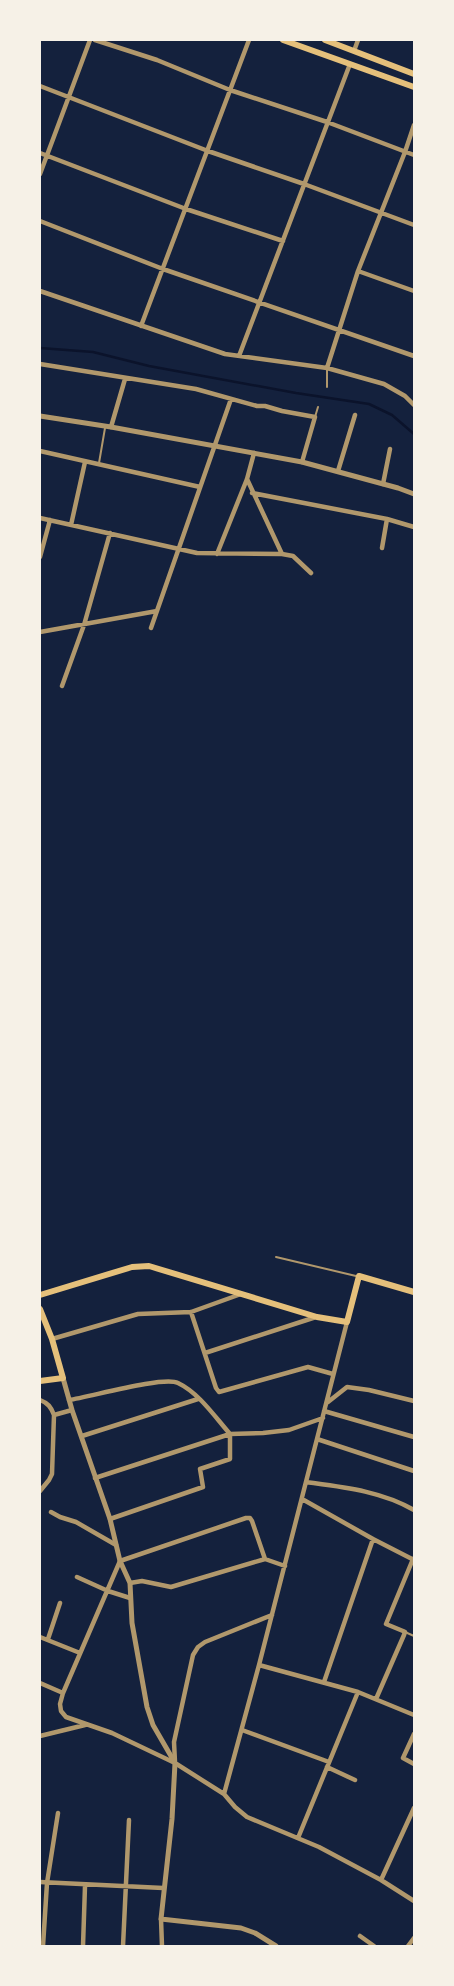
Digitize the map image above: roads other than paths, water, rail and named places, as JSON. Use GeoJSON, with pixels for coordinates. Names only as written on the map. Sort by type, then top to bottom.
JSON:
{"type":"FeatureCollection","features":[{"type":"Feature","properties":{"kind":"main road"},"geometry":{"type":"LineString","coordinates":[[283,40],[414,87]]}},
{"type":"Feature","properties":{"kind":"main road"},"geometry":{"type":"LineString","coordinates":[[325,40],[414,74]]}},
{"type":"Feature","properties":{"kind":"main road"},"geometry":{"type":"LineString","coordinates":[[40,1295],[132,1267],[149,1266],[317,1316],[347,1322],[359,1276],[414,1292]]}},
{"type":"Feature","properties":{"kind":"main road"},"geometry":{"type":"LineString","coordinates":[[40,1309],[52,1338],[64,1382],[40,1381]]}},
{"type":"Feature","properties":{"kind":"street"},"geometry":{"type":"LineString","coordinates":[[40,174],[90,40]]}},
{"type":"Feature","properties":{"kind":"street"},"geometry":{"type":"LineString","coordinates":[[95,40],[157,60],[230,90],[328,122],[414,155]]}},
{"type":"Feature","properties":{"kind":"street"},"geometry":{"type":"LineString","coordinates":[[141,326],[248,40]]}},
{"type":"Feature","properties":{"kind":"street"},"geometry":{"type":"LineString","coordinates":[[354,51],[358,40]]}},
{"type":"Feature","properties":{"kind":"street"},"geometry":{"type":"LineString","coordinates":[[239,356],[350,64]]}},
{"type":"Feature","properties":{"kind":"street"},"geometry":{"type":"LineString","coordinates":[[40,86],[208,151],[414,225]]}},
{"type":"Feature","properties":{"kind":"street"},"geometry":{"type":"LineString","coordinates":[[327,368],[358,271],[406,152],[414,125]]}},
{"type":"Feature","properties":{"kind":"street"},"geometry":{"type":"LineString","coordinates":[[40,153],[186,209],[283,241]]}},
{"type":"Feature","properties":{"kind":"street"},"geometry":{"type":"LineString","coordinates":[[40,222],[260,303],[414,356]]}},
{"type":"Feature","properties":{"kind":"street"},"geometry":{"type":"LineString","coordinates":[[358,271],[414,291]]}},
{"type":"Feature","properties":{"kind":"street"},"geometry":{"type":"LineString","coordinates":[[40,290],[225,354],[327,368],[384,384],[414,404]]}},
{"type":"Feature","properties":{"kind":"street"},"geometry":{"type":"LineString","coordinates":[[40,364],[196,389],[256,406],[271,407],[315,417],[302,462]]}},
{"type":"Feature","properties":{"kind":"street"},"geometry":{"type":"LineString","coordinates":[[108,426],[125,378]]}},
{"type":"Feature","properties":{"kind":"street"},"geometry":{"type":"LineString","coordinates":[[151,628],[231,399]]}},
{"type":"Feature","properties":{"kind":"street"},"geometry":{"type":"LineString","coordinates":[[338,472],[355,415]]}},
{"type":"Feature","properties":{"kind":"street"},"geometry":{"type":"LineString","coordinates":[[40,416],[108,426],[302,462],[414,494]]}},
{"type":"Feature","properties":{"kind":"street"},"geometry":{"type":"LineString","coordinates":[[383,484],[390,449]]}},
{"type":"Feature","properties":{"kind":"street"},"geometry":{"type":"LineString","coordinates":[[40,451],[200,487]]}},
{"type":"Feature","properties":{"kind":"street"},"geometry":{"type":"LineString","coordinates":[[217,554],[247,479],[254,453]]}},
{"type":"Feature","properties":{"kind":"street"},"geometry":{"type":"LineString","coordinates":[[71,526],[85,462]]}},
{"type":"Feature","properties":{"kind":"street"},"geometry":{"type":"LineString","coordinates":[[247,479],[282,554]]}},
{"type":"Feature","properties":{"kind":"street"},"geometry":{"type":"LineString","coordinates":[[252,493],[387,519],[414,527]]}},
{"type":"Feature","properties":{"kind":"street"},"geometry":{"type":"LineString","coordinates":[[40,518],[197,553],[282,554],[293,556],[311,573]]}},
{"type":"Feature","properties":{"kind":"street"},"geometry":{"type":"LineString","coordinates":[[382,548],[387,519]]}},
{"type":"Feature","properties":{"kind":"street"},"geometry":{"type":"LineString","coordinates":[[40,557],[50,520]]}},
{"type":"Feature","properties":{"kind":"street"},"geometry":{"type":"LineString","coordinates":[[62,686],[84,625],[110,533]]}},
{"type":"Feature","properties":{"kind":"street"},"geometry":{"type":"LineString","coordinates":[[40,632],[157,611]]}},
{"type":"Feature","properties":{"kind":"street"},"geometry":{"type":"LineString","coordinates":[[52,1338],[138,1314],[191,1312],[242,1294]]}},
{"type":"Feature","properties":{"kind":"street"},"geometry":{"type":"LineString","coordinates":[[191,1312],[216,1388],[219,1392],[308,1367],[333,1374]]}},
{"type":"Feature","properties":{"kind":"street"},"geometry":{"type":"LineString","coordinates":[[205,1353],[317,1316]]}},
{"type":"Feature","properties":{"kind":"street"},"geometry":{"type":"LineString","coordinates":[[224,1794],[272,1616],[347,1322]]}},
{"type":"Feature","properties":{"kind":"street"},"geometry":{"type":"LineString","coordinates":[[64,1382],[110,1519],[120,1561],[130,1582],[137,1658],[147,1707],[153,1725],[175,1763]]}},
{"type":"Feature","properties":{"kind":"street"},"geometry":{"type":"LineString","coordinates":[[69,1399],[97,1396],[141,1384],[176,1382],[198,1399],[230,1434],[230,1459],[200,1469],[203,1487],[110,1519]]}},
{"type":"Feature","properties":{"kind":"street"},"geometry":{"type":"LineString","coordinates":[[327,1403],[347,1387],[369,1390],[414,1401]]}},
{"type":"Feature","properties":{"kind":"street"},"geometry":{"type":"LineString","coordinates":[[82,1436],[198,1399]]}},
{"type":"Feature","properties":{"kind":"street"},"geometry":{"type":"LineString","coordinates":[[40,1400],[46,1402],[54,1415],[52,1474],[40,1491]]}},
{"type":"Feature","properties":{"kind":"street"},"geometry":{"type":"LineString","coordinates":[[54,1415],[72,1410]]}},
{"type":"Feature","properties":{"kind":"street"},"geometry":{"type":"LineString","coordinates":[[324,1411],[414,1437]]}},
{"type":"Feature","properties":{"kind":"street"},"geometry":{"type":"LineString","coordinates":[[95,1478],[230,1434],[263,1434],[289,1430],[322,1418]]}},
{"type":"Feature","properties":{"kind":"street"},"geometry":{"type":"LineString","coordinates":[[317,1439],[414,1471]]}},
{"type":"Feature","properties":{"kind":"street"},"geometry":{"type":"LineString","coordinates":[[306,1482],[356,1489],[398,1501],[414,1510]]}},
{"type":"Feature","properties":{"kind":"street"},"geometry":{"type":"LineString","coordinates":[[302,1499],[373,1540],[414,1559],[386,1624],[405,1632],[376,1699]]}},
{"type":"Feature","properties":{"kind":"street"},"geometry":{"type":"LineString","coordinates":[[51,1512],[76,1522],[116,1545]]}},
{"type":"Feature","properties":{"kind":"street"},"geometry":{"type":"LineString","coordinates":[[265,1559],[252,1521],[250,1518],[246,1518],[120,1561],[63,1693],[60,1704],[61,1711],[66,1717],[112,1733],[175,1763],[224,1794],[247,1817],[318,1847],[381,1880],[414,1901]]}},
{"type":"Feature","properties":{"kind":"street"},"geometry":{"type":"LineString","coordinates":[[324,1682],[373,1540]]}},
{"type":"Feature","properties":{"kind":"street"},"geometry":{"type":"LineString","coordinates":[[130,1582],[142,1581],[171,1587],[265,1559],[285,1566]]}},
{"type":"Feature","properties":{"kind":"street"},"geometry":{"type":"LineString","coordinates":[[77,1577],[108,1591],[130,1598]]}},
{"type":"Feature","properties":{"kind":"street"},"geometry":{"type":"LineString","coordinates":[[48,1639],[60,1603]]}},
{"type":"Feature","properties":{"kind":"street"},"geometry":{"type":"LineString","coordinates":[[162,1946],[161,1919],[172,1819],[175,1763],[174,1742],[193,1656],[198,1647],[205,1642],[272,1616]]}},
{"type":"Feature","properties":{"kind":"street"},"geometry":{"type":"LineString","coordinates":[[40,1636],[80,1652]]}},
{"type":"Feature","properties":{"kind":"street"},"geometry":{"type":"LineString","coordinates":[[259,1665],[358,1692],[413,1713]]}},
{"type":"Feature","properties":{"kind":"street"},"geometry":{"type":"LineString","coordinates":[[40,1683],[63,1693]]}},
{"type":"Feature","properties":{"kind":"street"},"geometry":{"type":"LineString","coordinates":[[300,1838],[358,1692]]}},
{"type":"Feature","properties":{"kind":"street"},"geometry":{"type":"LineString","coordinates":[[40,1736],[86,1725]]}},
{"type":"Feature","properties":{"kind":"street"},"geometry":{"type":"LineString","coordinates":[[242,1730],[328,1764],[355,1780]]}},
{"type":"Feature","properties":{"kind":"street"},"geometry":{"type":"LineString","coordinates":[[414,1734],[403,1758],[414,1764]]}},
{"type":"Feature","properties":{"kind":"street"},"geometry":{"type":"LineString","coordinates":[[381,1880],[414,1809]]}},
{"type":"Feature","properties":{"kind":"street"},"geometry":{"type":"LineString","coordinates":[[43,1946],[42,1918],[58,1813]]}},
{"type":"Feature","properties":{"kind":"street"},"geometry":{"type":"LineString","coordinates":[[123,1946],[129,1820]]}},
{"type":"Feature","properties":{"kind":"street"},"geometry":{"type":"LineString","coordinates":[[40,1882],[85,1886],[163,1888]]}},
{"type":"Feature","properties":{"kind":"street"},"geometry":{"type":"LineString","coordinates":[[83,1946],[85,1886]]}},
{"type":"Feature","properties":{"kind":"street"},"geometry":{"type":"LineString","coordinates":[[161,1919],[241,1928],[274,1945]]}},
{"type":"Feature","properties":{"kind":"street"},"geometry":{"type":"LineString","coordinates":[[360,1936],[374,1946]]}},
{"type":"Feature","properties":{"kind":"street"},"geometry":{"type":"LineString","coordinates":[[408,1946],[414,1938]]}},
{"type":"Feature","properties":{"kind":"lane"},"geometry":{"type":"LineString","coordinates":[[327,368],[327,387]]}},
{"type":"Feature","properties":{"kind":"lane"},"geometry":{"type":"LineString","coordinates":[[315,417],[318,407]]}},
{"type":"Feature","properties":{"kind":"lane"},"geometry":{"type":"LineString","coordinates":[[99,464],[108,426]]}},
{"type":"Feature","properties":{"kind":"lane"},"geometry":{"type":"LineString","coordinates":[[276,1257],[359,1276]]}},
{"type":"Feature","properties":{"kind":"lane"},"geometry":{"type":"LineString","coordinates":[[405,1632],[414,1636]]}},
{"type":"Feature","properties":{"kind":"waterway"},"geometry":{"type":"LineString","coordinates":[[40,348],[93,352],[149,366],[296,393],[369,404],[392,415],[414,434]]}}]}
